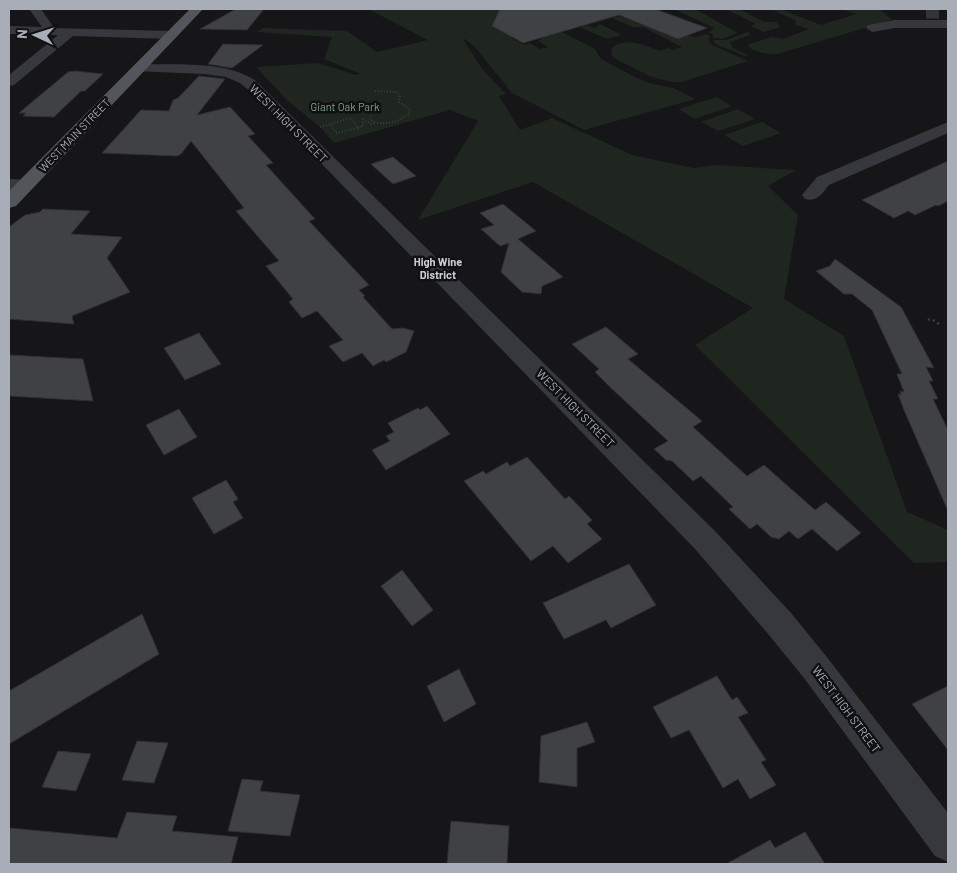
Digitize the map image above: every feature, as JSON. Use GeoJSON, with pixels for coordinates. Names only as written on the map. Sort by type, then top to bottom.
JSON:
{"type":"FeatureCollection","features":[{"type":"Feature","properties":{"kind":"main road","name":"WEST MAIN STREET"},"geometry":{"type":"LineString","coordinates":[[9,202],[197,9]]}},
{"type":"Feature","properties":{"kind":"street"},"geometry":{"type":"LineString","coordinates":[[35,9],[51,32]]}},
{"type":"Feature","properties":{"kind":"street"},"geometry":{"type":"LineString","coordinates":[[872,28],[945,16]]}},
{"type":"Feature","properties":{"kind":"street"},"geometry":{"type":"LineString","coordinates":[[9,30],[170,35]]}},
{"type":"Feature","properties":{"kind":"street"},"geometry":{"type":"LineString","coordinates":[[9,82],[70,32]]}},
{"type":"Feature","properties":{"kind":"street","name":"WEST HIGH STREET"},"geometry":{"type":"LineString","coordinates":[[139,68],[214,72],[233,75],[245,80],[261,93],[705,540],[780,624],[815,667],[948,843]]}},
{"type":"Feature","properties":{"kind":"street"},"geometry":{"type":"LineString","coordinates":[[811,195],[823,181],[948,127]]}},
{"type":"Feature","properties":{"kind":"street"},"geometry":{"type":"LineString","coordinates":[[9,184],[26,184]]}},
{"type":"Feature","properties":{"kind":"path"},"geometry":{"type":"LineString","coordinates":[[330,125],[336,133],[363,126],[363,119],[371,124],[386,123],[405,117],[411,112],[399,102],[400,95],[396,92],[374,90]]}},
{"type":"Feature","properties":{"kind":"path"},"geometry":{"type":"LineString","coordinates":[[367,107],[372,109],[370,120],[374,123]]}},
{"type":"Feature","properties":{"kind":"path"},"geometry":{"type":"LineString","coordinates":[[318,127],[351,118],[358,128]]}},
{"type":"Feature","properties":{"kind":"path"},"geometry":{"type":"LineString","coordinates":[[931,320],[939,324]]}},
{"type":"Feature","properties":{"kind":"green space","name":"Giant Oak Park"},"geometry":{"type":"Polygon","coordinates":[[[368,9],[500,9],[497,15],[516,13],[556,34],[562,32],[595,49],[601,59],[633,76],[649,83],[673,88],[695,99],[584,130],[512,93],[476,48],[463,39],[482,69],[506,94],[499,96],[520,130],[552,118],[632,155],[694,168],[716,165],[796,170],[768,186],[798,215],[784,299],[844,336],[907,512],[948,530],[948,562],[914,563],[695,345],[753,308],[533,182],[418,220],[478,121],[450,110],[334,143],[320,127],[288,101],[256,67],[318,63],[356,75],[361,74],[324,59],[332,37],[257,32],[263,28],[347,31],[377,52],[428,40],[368,9]],[[527,29],[511,38],[524,45],[530,43],[540,49],[548,47],[538,41],[543,38],[527,29]]]}},
{"type":"Feature","properties":{"kind":"green space"},"geometry":{"type":"Polygon","coordinates":[[[674,9],[695,9],[738,33],[723,39],[713,38],[713,35],[709,32],[714,29],[712,27],[674,9]]]}},
{"type":"Feature","properties":{"kind":"green space"},"geometry":{"type":"Polygon","coordinates":[[[726,9],[739,9],[764,22],[776,22],[781,27],[764,32],[750,26],[756,24],[726,9]]]}},
{"type":"Feature","properties":{"kind":"green space"},"geometry":{"type":"Polygon","coordinates":[[[771,9],[780,9],[821,25],[856,14],[841,9],[880,9],[892,20],[777,54],[769,54],[755,51],[749,47],[749,44],[772,37],[783,39],[809,29],[796,25],[796,21],[771,9]]]}},
{"type":"Feature","properties":{"kind":"green space"},"geometry":{"type":"Polygon","coordinates":[[[619,16],[678,39],[688,35],[695,37],[707,34],[710,36],[709,41],[712,45],[748,61],[682,82],[671,82],[652,77],[614,58],[611,55],[612,48],[629,42],[641,44],[659,51],[682,47],[643,27],[633,27],[612,18],[619,16]]]}},
{"type":"Feature","properties":{"kind":"green space"},"geometry":{"type":"Polygon","coordinates":[[[600,24],[622,35],[607,39],[580,27],[587,25],[594,28],[600,24]]]}},
{"type":"Feature","properties":{"kind":"green space"},"geometry":{"type":"Polygon","coordinates":[[[748,32],[750,35],[730,42],[733,48],[748,55],[746,56],[717,45],[713,41],[726,40],[748,32]]]}},
{"type":"Feature","properties":{"kind":"green space"},"geometry":{"type":"Polygon","coordinates":[[[716,97],[732,106],[695,119],[679,109],[716,97]]]}},
{"type":"Feature","properties":{"kind":"green space"},"geometry":{"type":"Polygon","coordinates":[[[738,109],[755,119],[718,131],[701,122],[738,109]]]}},
{"type":"Feature","properties":{"kind":"green space"},"geometry":{"type":"Polygon","coordinates":[[[762,122],[781,133],[743,146],[724,135],[762,122]]]}},
{"type":"Feature","properties":{"kind":"building"},"geometry":{"type":"Polygon","coordinates":[[[236,9],[264,9],[247,30],[200,29],[236,9]]]}},
{"type":"Feature","properties":{"kind":"building"},"geometry":{"type":"Polygon","coordinates":[[[500,9],[655,9],[707,28],[678,39],[619,15],[523,43],[492,26],[500,9]]]}},
{"type":"Feature","properties":{"kind":"building"},"geometry":{"type":"Polygon","coordinates":[[[223,44],[263,45],[232,68],[208,64],[223,44]]]}},
{"type":"Feature","properties":{"kind":"building"},"geometry":{"type":"Polygon","coordinates":[[[68,72],[103,74],[85,91],[81,91],[54,117],[23,116],[26,113],[19,113],[68,72]]]}},
{"type":"Feature","properties":{"kind":"building"},"geometry":{"type":"Polygon","coordinates":[[[199,76],[225,79],[197,115],[230,107],[255,134],[248,136],[273,163],[266,165],[315,219],[309,221],[369,285],[359,290],[365,296],[363,297],[392,329],[403,328],[414,331],[406,352],[373,366],[362,353],[343,362],[329,346],[343,340],[317,311],[302,318],[289,302],[293,299],[266,266],[279,261],[236,211],[244,208],[191,141],[181,154],[177,156],[102,153],[141,110],[169,111],[173,100],[178,98],[199,76]]]}},
{"type":"Feature","properties":{"kind":"building"},"geometry":{"type":"Polygon","coordinates":[[[393,157],[416,176],[393,184],[371,164],[393,157]]]}},
{"type":"Feature","properties":{"kind":"building"},"geometry":{"type":"Polygon","coordinates":[[[948,161],[948,201],[938,206],[936,205],[915,215],[908,211],[894,218],[862,200],[948,161]]]}},
{"type":"Feature","properties":{"kind":"building"},"geometry":{"type":"Polygon","coordinates":[[[503,204],[536,231],[518,239],[563,277],[542,286],[541,294],[522,292],[501,272],[509,243],[500,246],[481,229],[494,225],[480,213],[503,204]]]}},
{"type":"Feature","properties":{"kind":"building"},"geometry":{"type":"Polygon","coordinates":[[[43,209],[90,211],[71,234],[122,237],[107,258],[130,292],[72,316],[74,324],[9,319],[9,227],[25,215],[40,212],[43,209]]]}},
{"type":"Feature","properties":{"kind":"building"},"geometry":{"type":"Polygon","coordinates":[[[835,259],[901,307],[934,368],[926,367],[933,381],[929,381],[938,399],[933,399],[948,430],[948,511],[904,410],[898,394],[901,395],[900,391],[904,392],[897,374],[902,374],[872,310],[852,294],[844,294],[816,271],[830,266],[835,259]]]}},
{"type":"Feature","properties":{"kind":"building"},"geometry":{"type":"Polygon","coordinates":[[[606,327],[638,354],[628,359],[702,421],[693,427],[747,476],[764,465],[815,510],[826,502],[861,533],[837,551],[812,529],[798,539],[789,531],[779,539],[771,537],[757,524],[750,529],[729,509],[733,507],[701,476],[693,481],[672,461],[666,460],[654,449],[668,441],[595,372],[599,369],[572,344],[606,327]]]}},
{"type":"Feature","properties":{"kind":"building"},"geometry":{"type":"Polygon","coordinates":[[[199,333],[221,364],[185,380],[164,348],[199,333]]]}},
{"type":"Feature","properties":{"kind":"building"},"geometry":{"type":"Polygon","coordinates":[[[9,355],[83,359],[93,401],[9,396],[9,355]]]}},
{"type":"Feature","properties":{"kind":"building"},"geometry":{"type":"Polygon","coordinates":[[[427,406],[450,434],[386,470],[372,450],[390,441],[386,436],[394,432],[388,423],[418,408],[420,410],[427,406]]]}},
{"type":"Feature","properties":{"kind":"building"},"geometry":{"type":"Polygon","coordinates":[[[179,409],[197,437],[164,455],[146,425],[179,409]]]}},
{"type":"Feature","properties":{"kind":"building"},"geometry":{"type":"Polygon","coordinates":[[[527,457],[565,499],[569,496],[592,520],[587,524],[602,539],[568,563],[553,546],[531,561],[464,481],[483,471],[486,474],[507,462],[510,466],[527,457]]]}},
{"type":"Feature","properties":{"kind":"building"},"geometry":{"type":"Polygon","coordinates":[[[226,480],[238,499],[233,502],[243,518],[214,534],[192,498],[226,480]]]}},
{"type":"Feature","properties":{"kind":"building"},"geometry":{"type":"Polygon","coordinates":[[[629,564],[656,605],[611,628],[606,620],[564,639],[543,603],[629,564]]]}},
{"type":"Feature","properties":{"kind":"building"},"geometry":{"type":"Polygon","coordinates":[[[402,570],[433,610],[412,626],[381,586],[402,570]]]}},
{"type":"Feature","properties":{"kind":"building"},"geometry":{"type":"Polygon","coordinates":[[[142,614],[159,654],[9,744],[9,691],[142,614]]]}},
{"type":"Feature","properties":{"kind":"building"},"geometry":{"type":"Polygon","coordinates":[[[459,669],[476,704],[444,722],[427,686],[459,669]]]}},
{"type":"Feature","properties":{"kind":"building"},"geometry":{"type":"Polygon","coordinates":[[[717,676],[732,700],[737,697],[748,713],[738,717],[766,760],[761,762],[776,785],[750,799],[738,779],[723,788],[689,730],[671,738],[653,707],[717,676]]]}},
{"type":"Feature","properties":{"kind":"building"},"geometry":{"type":"Polygon","coordinates":[[[948,686],[948,750],[912,704],[948,686]]]}},
{"type":"Feature","properties":{"kind":"building"},"geometry":{"type":"Polygon","coordinates":[[[587,722],[595,742],[577,748],[577,787],[539,782],[541,736],[587,722]]]}},
{"type":"Feature","properties":{"kind":"building"},"geometry":{"type":"Polygon","coordinates":[[[137,741],[168,743],[154,783],[122,780],[137,741]]]}},
{"type":"Feature","properties":{"kind":"building"},"geometry":{"type":"Polygon","coordinates":[[[58,751],[91,754],[76,791],[42,787],[58,751]]]}},
{"type":"Feature","properties":{"kind":"building"},"geometry":{"type":"Polygon","coordinates":[[[242,779],[263,781],[260,791],[300,795],[290,836],[228,831],[242,779]]]}},
{"type":"Feature","properties":{"kind":"building"},"geometry":{"type":"Polygon","coordinates":[[[127,812],[177,816],[172,831],[238,837],[231,864],[9,864],[9,828],[117,838],[127,812]]]}},
{"type":"Feature","properties":{"kind":"building"},"geometry":{"type":"Polygon","coordinates":[[[451,821],[509,826],[507,864],[447,864],[451,821]]]}},
{"type":"Feature","properties":{"kind":"building"},"geometry":{"type":"Polygon","coordinates":[[[805,832],[825,864],[726,864],[770,840],[775,848],[805,832]]]}},
{"type":"Feature","properties":{"kind":"tunnel"},"geometry":{"type":"LineString","coordinates":[[926,12],[940,12]]}},
{"type":"Feature","properties":{"kind":"district","name":"High Wine District"},"geometry":{"type":"Point","coordinates":[438,267]}}]}
